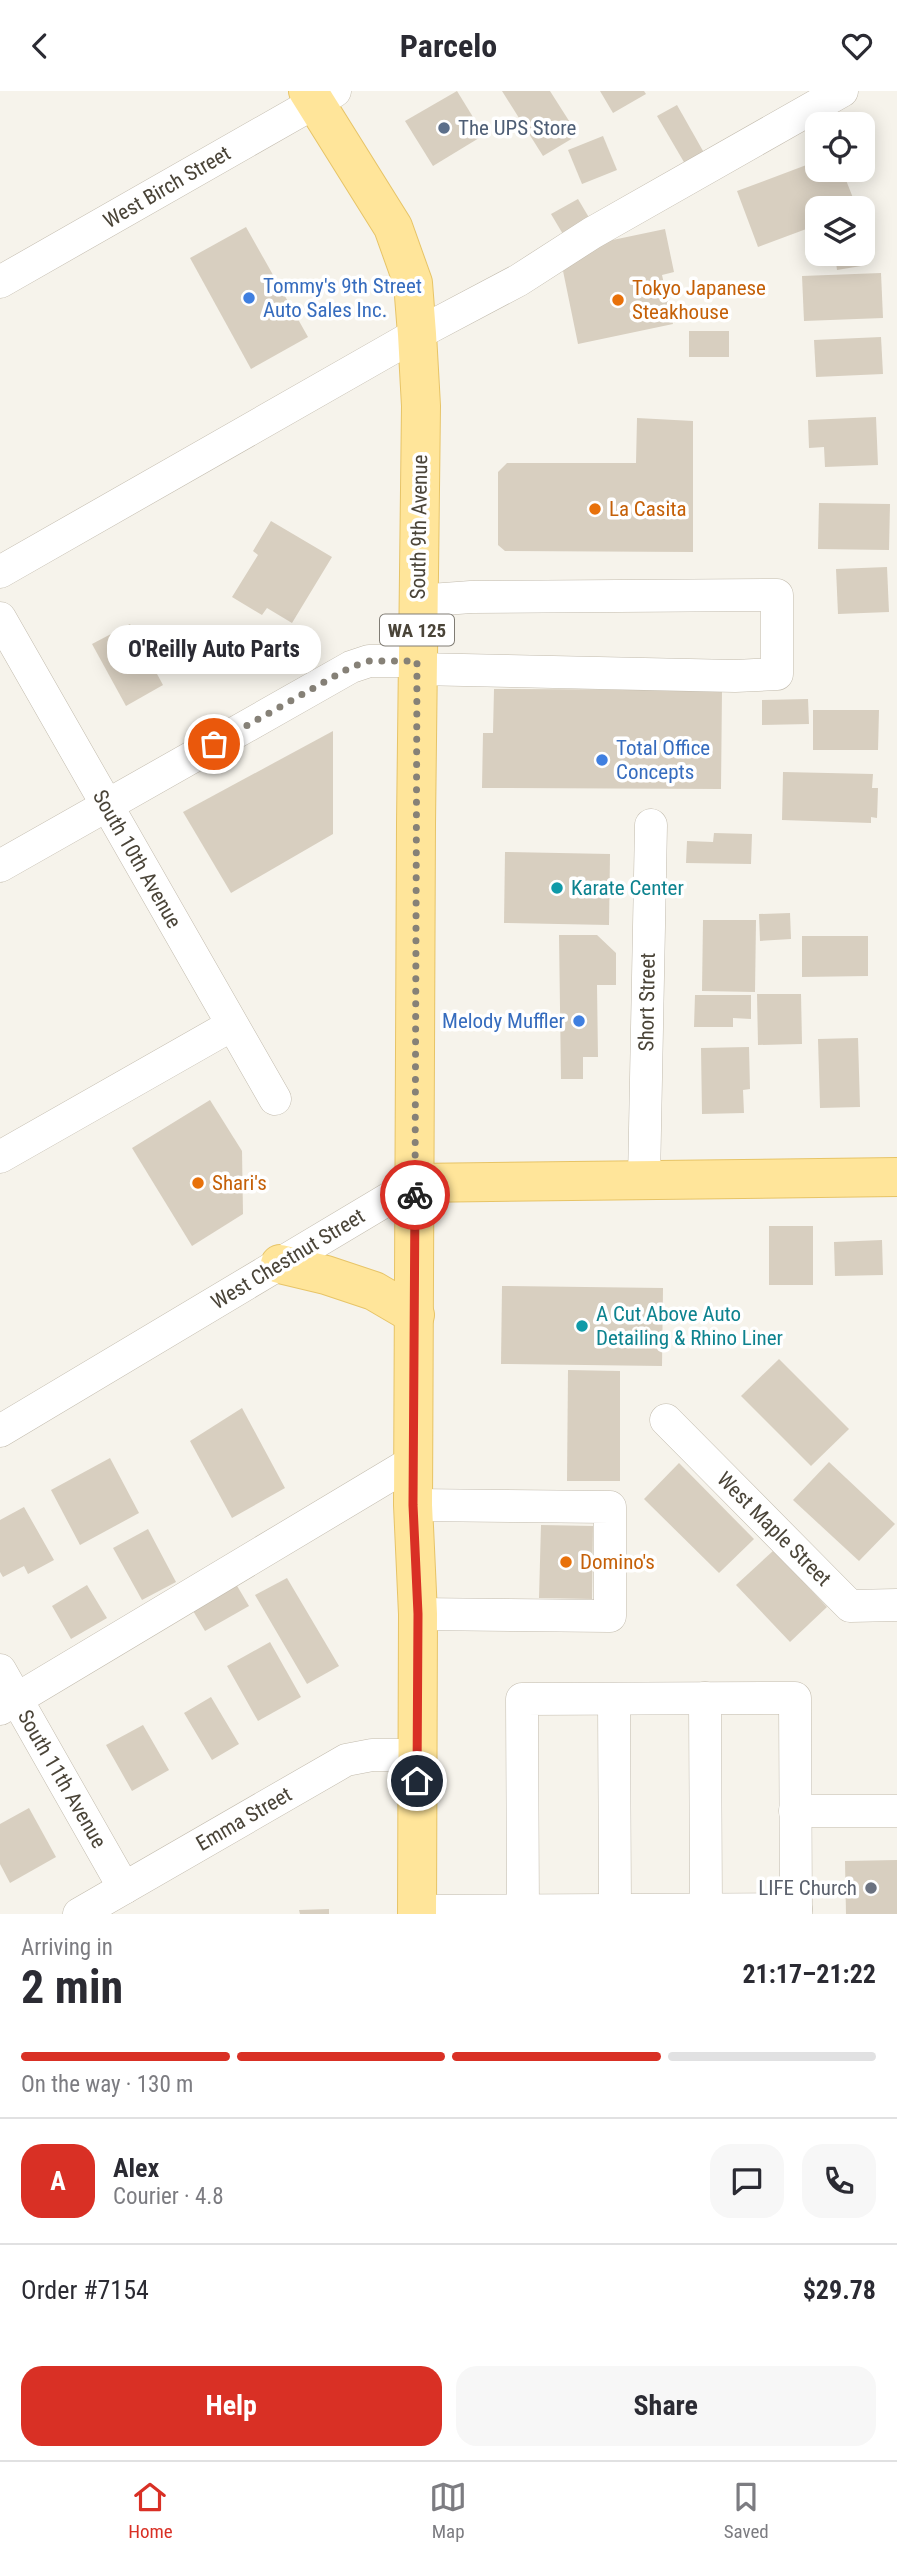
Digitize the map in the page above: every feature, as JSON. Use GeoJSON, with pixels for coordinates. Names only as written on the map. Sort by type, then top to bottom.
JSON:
{"type":"FeatureCollection","features":[{"type":"Feature","properties":{"kind":"main road","name":"South 9th Avenue"},"geometry":{"type":"LineString","coordinates":[[319,95],[393,227],[412,283],[418,334],[421,406],[417,665],[413,1505],[418,1614],[417,1912]]}},
{"type":"Feature","properties":{"kind":"main road"},"geometry":{"type":"LineString","coordinates":[[415,1183],[897,1177]]}},
{"type":"Feature","properties":{"kind":"main road"},"geometry":{"type":"LineString","coordinates":[[280,1264],[326,1275],[374,1291],[415,1315]]}},
{"type":"Feature","properties":{"kind":"street"},"geometry":{"type":"LineString","coordinates":[[0,572],[418,334],[519,280],[592,233],[842,91]]}},
{"type":"Feature","properties":{"kind":"street","name":"West Birch Street"},"geometry":{"type":"LineString","coordinates":[[0,282],[319,95]]}},
{"type":"Feature","properties":{"kind":"street"},"geometry":{"type":"LineString","coordinates":[[0,866],[351,667],[369,661],[735,676],[777,674],[777,595],[471,597],[418,601]]}},
{"type":"Feature","properties":{"kind":"street","name":"South 10th Avenue"},"geometry":{"type":"LineString","coordinates":[[0,618],[275,1099]]}},
{"type":"Feature","properties":{"kind":"street","name":"Short Street"},"geometry":{"type":"LineString","coordinates":[[644,1180],[651,825]]}},
{"type":"Feature","properties":{"kind":"street"},"geometry":{"type":"LineString","coordinates":[[0,1157],[232,1025]]}},
{"type":"Feature","properties":{"kind":"street","name":"West Chestnut Street"},"geometry":{"type":"LineString","coordinates":[[0,1431],[415,1183]]}},
{"type":"Feature","properties":{"kind":"street","name":"West Maple Street"},"geometry":{"type":"LineString","coordinates":[[666,1420],[850,1605],[897,1605]]}},
{"type":"Feature","properties":{"kind":"street"},"geometry":{"type":"LineString","coordinates":[[8,1705],[414,1461]]}},
{"type":"Feature","properties":{"kind":"street"},"geometry":{"type":"LineString","coordinates":[[413,1505],[610,1507],[610,1616],[418,1614]]}},
{"type":"Feature","properties":{"kind":"street","name":"South 11th Avenue"},"geometry":{"type":"LineString","coordinates":[[0,1670],[8,1705],[124,1888]]}},
{"type":"Feature","properties":{"kind":"street"},"geometry":{"type":"LineString","coordinates":[[705,1698],[706,1909]]}},
{"type":"Feature","properties":{"kind":"street"},"geometry":{"type":"LineString","coordinates":[[417,1912],[523,1912],[706,1909],[796,1911],[795,1698],[522,1699],[523,1912]]}},
{"type":"Feature","properties":{"kind":"street"},"geometry":{"type":"LineString","coordinates":[[614,1699],[615,1910]]}},
{"type":"Feature","properties":{"kind":"street","name":"Emma Street"},"geometry":{"type":"LineString","coordinates":[[79,1914],[346,1760],[372,1755],[417,1755]]}},
{"type":"Feature","properties":{"kind":"street"},"geometry":{"type":"LineString","coordinates":[[795,1811],[897,1811]]}},
{"type":"Feature","properties":{"kind":"building","name":"The UPS Store"},"geometry":{"type":"Polygon","coordinates":[[[457,91],[484,135],[433,166],[405,121],[457,91]]]}},
{"type":"Feature","properties":{"kind":"building"},"geometry":{"type":"Polygon","coordinates":[[[502,91],[550,91],[578,135],[543,156],[502,91]]]}},
{"type":"Feature","properties":{"kind":"building"},"geometry":{"type":"Polygon","coordinates":[[[600,91],[644,91],[646,94],[613,113],[600,91]]]}},
{"type":"Feature","properties":{"kind":"building"},"geometry":{"type":"Polygon","coordinates":[[[677,105],[707,158],[688,169],[657,116],[677,105]]]}},
{"type":"Feature","properties":{"kind":"building"},"geometry":{"type":"Polygon","coordinates":[[[603,136],[617,170],[582,184],[568,150],[603,136]]]}},
{"type":"Feature","properties":{"kind":"building"},"geometry":{"type":"Polygon","coordinates":[[[805,166],[805,182],[847,182],[852,196],[805,196],[805,229],[758,247],[737,191],[805,166]]]}},
{"type":"Feature","properties":{"kind":"building"},"geometry":{"type":"Polygon","coordinates":[[[578,199],[594,226],[567,241],[551,214],[578,199]]]}},
{"type":"Feature","properties":{"kind":"building","name":"Tommy's 9th Street Auto Sales Inc."},"geometry":{"type":"Polygon","coordinates":[[[246,227],[308,337],[251,369],[190,258],[246,227]]]}},
{"type":"Feature","properties":{"kind":"building","name":"Tokyo Japanese Steakhouse"},"geometry":{"type":"Polygon","coordinates":[[[665,229],[674,272],[662,275],[673,324],[578,344],[562,266],[603,242],[665,229]]]}},
{"type":"Feature","properties":{"kind":"building"},"geometry":{"type":"Polygon","coordinates":[[[836,266],[861,266],[837,270],[836,266]]]}},
{"type":"Feature","properties":{"kind":"building"},"geometry":{"type":"Polygon","coordinates":[[[881,273],[883,318],[804,321],[802,276],[881,273]]]}},
{"type":"Feature","properties":{"kind":"building"},"geometry":{"type":"Polygon","coordinates":[[[689,331],[729,331],[729,357],[689,357],[689,331]]]}},
{"type":"Feature","properties":{"kind":"building"},"geometry":{"type":"Polygon","coordinates":[[[881,337],[883,374],[816,377],[814,340],[881,337]]]}},
{"type":"Feature","properties":{"kind":"building"},"geometry":{"type":"Polygon","coordinates":[[[876,417],[878,465],[825,467],[824,447],[809,448],[808,420],[876,417]]]}},
{"type":"Feature","properties":{"kind":"building","name":"La Casita"},"geometry":{"type":"Polygon","coordinates":[[[637,418],[693,421],[693,552],[505,551],[498,545],[498,472],[507,463],[636,463],[637,418]]]}},
{"type":"Feature","properties":{"kind":"building"},"geometry":{"type":"Polygon","coordinates":[[[819,503],[890,504],[889,550],[818,549],[819,503]]]}},
{"type":"Feature","properties":{"kind":"building"},"geometry":{"type":"Polygon","coordinates":[[[271,521],[332,557],[292,623],[267,608],[262,615],[232,597],[258,555],[253,551],[271,521]]]}},
{"type":"Feature","properties":{"kind":"building"},"geometry":{"type":"Polygon","coordinates":[[[887,567],[889,612],[838,614],[836,569],[887,567]]]}},
{"type":"Feature","properties":{"kind":"building"},"geometry":{"type":"Polygon","coordinates":[[[130,624],[163,685],[126,706],[92,644],[130,624]]]}},
{"type":"Feature","properties":{"kind":"building","name":"Total Office Concepts"},"geometry":{"type":"Polygon","coordinates":[[[494,689],[722,690],[721,789],[482,788],[483,733],[493,733],[494,689]]]}},
{"type":"Feature","properties":{"kind":"building"},"geometry":{"type":"Polygon","coordinates":[[[808,699],[809,724],[762,725],[762,700],[808,699]]]}},
{"type":"Feature","properties":{"kind":"building"},"geometry":{"type":"Polygon","coordinates":[[[813,710],[879,710],[878,750],[813,750],[813,710]]]}},
{"type":"Feature","properties":{"kind":"building"},"geometry":{"type":"Polygon","coordinates":[[[333,731],[333,834],[231,893],[183,812],[333,731]]]}},
{"type":"Feature","properties":{"kind":"building"},"geometry":{"type":"Polygon","coordinates":[[[783,772],[873,774],[872,788],[878,788],[877,818],[871,817],[871,823],[782,820],[783,772]]]}},
{"type":"Feature","properties":{"kind":"building"},"geometry":{"type":"Polygon","coordinates":[[[714,833],[752,834],[751,864],[686,863],[687,841],[713,842],[714,833]]]}},
{"type":"Feature","properties":{"kind":"building","name":"Karate Center"},"geometry":{"type":"Polygon","coordinates":[[[505,852],[610,854],[609,925],[504,923],[505,852]]]}},
{"type":"Feature","properties":{"kind":"building"},"geometry":{"type":"Polygon","coordinates":[[[790,913],[791,939],[760,941],[759,914],[790,913]]]}},
{"type":"Feature","properties":{"kind":"building"},"geometry":{"type":"Polygon","coordinates":[[[703,920],[756,920],[755,992],[702,991],[703,920]]]}},
{"type":"Feature","properties":{"kind":"building","name":"Melody Muffler"},"geometry":{"type":"Polygon","coordinates":[[[559,935],[597,935],[616,953],[616,985],[597,985],[598,1057],[583,1057],[583,1079],[561,1079],[559,935]]]}},
{"type":"Feature","properties":{"kind":"building"},"geometry":{"type":"Polygon","coordinates":[[[802,936],[868,936],[868,976],[802,977],[802,936]]]}},
{"type":"Feature","properties":{"kind":"building"},"geometry":{"type":"Polygon","coordinates":[[[757,994],[801,994],[802,1044],[758,1045],[757,994]]]}},
{"type":"Feature","properties":{"kind":"building"},"geometry":{"type":"Polygon","coordinates":[[[695,995],[751,995],[751,1019],[733,1018],[733,1027],[694,1027],[695,995]]]}},
{"type":"Feature","properties":{"kind":"building"},"geometry":{"type":"Polygon","coordinates":[[[858,1038],[860,1107],[820,1108],[818,1039],[858,1038]]]}},
{"type":"Feature","properties":{"kind":"building"},"geometry":{"type":"Polygon","coordinates":[[[749,1047],[750,1089],[743,1090],[744,1113],[702,1114],[701,1048],[749,1047]]]}},
{"type":"Feature","properties":{"kind":"building","name":"Shari's"},"geometry":{"type":"Polygon","coordinates":[[[210,1100],[242,1151],[243,1214],[192,1246],[132,1148],[210,1100]]]}},
{"type":"Feature","properties":{"kind":"building"},"geometry":{"type":"Polygon","coordinates":[[[769,1226],[813,1226],[813,1285],[769,1285],[769,1226]]]}},
{"type":"Feature","properties":{"kind":"building"},"geometry":{"type":"Polygon","coordinates":[[[882,1240],[883,1275],[835,1276],[834,1242],[882,1240]]]}},
{"type":"Feature","properties":{"kind":"building","name":"A Cut Above Auto Detailing & Rhino Liner"},"geometry":{"type":"Polygon","coordinates":[[[502,1286],[663,1288],[662,1366],[501,1364],[502,1286]]]}},
{"type":"Feature","properties":{"kind":"building"},"geometry":{"type":"Polygon","coordinates":[[[779,1359],[849,1429],[811,1466],[741,1396],[779,1359]]]}},
{"type":"Feature","properties":{"kind":"building"},"geometry":{"type":"Polygon","coordinates":[[[568,1370],[620,1371],[620,1481],[567,1481],[568,1370]]]}},
{"type":"Feature","properties":{"kind":"building"},"geometry":{"type":"Polygon","coordinates":[[[242,1408],[285,1488],[232,1518],[190,1441],[242,1408]]]}},
{"type":"Feature","properties":{"kind":"building"},"geometry":{"type":"Polygon","coordinates":[[[110,1458],[139,1513],[80,1545],[51,1490],[110,1458]]]}},
{"type":"Feature","properties":{"kind":"building"},"geometry":{"type":"Polygon","coordinates":[[[829,1462],[895,1524],[859,1561],[793,1500],[829,1462]]]}},
{"type":"Feature","properties":{"kind":"building"},"geometry":{"type":"Polygon","coordinates":[[[679,1463],[754,1539],[719,1573],[644,1499],[679,1463]]]}},
{"type":"Feature","properties":{"kind":"building"},"geometry":{"type":"Polygon","coordinates":[[[24,1507],[54,1560],[28,1574],[24,1566],[3,1577],[0,1572],[0,1520],[24,1507]]]}},
{"type":"Feature","properties":{"kind":"building","name":"Domino's"},"geometry":{"type":"Polygon","coordinates":[[[541,1525],[593,1526],[592,1599],[539,1598],[541,1525]]]}},
{"type":"Feature","properties":{"kind":"building"},"geometry":{"type":"Polygon","coordinates":[[[148,1529],[176,1582],[142,1600],[113,1548],[148,1529]]]}},
{"type":"Feature","properties":{"kind":"building"},"geometry":{"type":"Polygon","coordinates":[[[774,1550],[827,1607],[790,1642],[736,1585],[774,1550]]]}},
{"type":"Feature","properties":{"kind":"building"},"geometry":{"type":"Polygon","coordinates":[[[287,1578],[339,1666],[307,1684],[255,1595],[287,1578]]]}},
{"type":"Feature","properties":{"kind":"building"},"geometry":{"type":"Polygon","coordinates":[[[233,1579],[249,1606],[205,1631],[189,1604],[233,1579]]]}},
{"type":"Feature","properties":{"kind":"building"},"geometry":{"type":"Polygon","coordinates":[[[87,1585],[107,1618],[71,1639],[52,1606],[87,1585]]]}},
{"type":"Feature","properties":{"kind":"building"},"geometry":{"type":"Polygon","coordinates":[[[270,1642],[301,1697],[258,1721],[227,1666],[270,1642]]]}},
{"type":"Feature","properties":{"kind":"building"},"geometry":{"type":"Polygon","coordinates":[[[211,1697],[239,1744],[212,1760],[184,1713],[211,1697]]]}},
{"type":"Feature","properties":{"kind":"building"},"geometry":{"type":"Polygon","coordinates":[[[143,1725],[169,1770],[132,1791],[106,1745],[143,1725]]]}},
{"type":"Feature","properties":{"kind":"building"},"geometry":{"type":"Polygon","coordinates":[[[29,1808],[56,1857],[10,1883],[0,1864],[0,1824],[29,1808]]]}},
{"type":"Feature","properties":{"kind":"building","name":"LIFE Church"},"geometry":{"type":"Polygon","coordinates":[[[897,1860],[897,1914],[846,1914],[845,1861],[897,1860]]]}},
{"type":"Feature","properties":{"kind":"building"},"geometry":{"type":"Polygon","coordinates":[[[329,1909],[329,1914],[300,1914],[299,1910],[329,1909]]]}},
{"type":"Feature","properties":{"kind":"way so far"},"geometry":{"type":"LineString","coordinates":[[214,744],[351,667],[378,660],[417,661],[415,1195]]}},
{"type":"Feature","properties":{"kind":"place","name":"The UPS Store"},"geometry":{"type":"Point","coordinates":[444,128]}},
{"type":"Feature","properties":{"kind":"place","name":"Tommy's 9th Street Auto Sales Inc."},"geometry":{"type":"Point","coordinates":[249,298]}},
{"type":"Feature","properties":{"kind":"place","name":"Tokyo Japanese Steakhouse"},"geometry":{"type":"Point","coordinates":[618,300]}},
{"type":"Feature","properties":{"kind":"place","name":"La Casita"},"geometry":{"type":"Point","coordinates":[595,509]}},
{"type":"Feature","properties":{"kind":"place","name":"O'Reilly Auto Parts"},"geometry":{"type":"Point","coordinates":[214,744]}},
{"type":"Feature","properties":{"kind":"place","name":"Total Office Concepts"},"geometry":{"type":"Point","coordinates":[602,760]}},
{"type":"Feature","properties":{"kind":"place","name":"Karate Center"},"geometry":{"type":"Point","coordinates":[557,888]}},
{"type":"Feature","properties":{"kind":"place","name":"Melody Muffler"},"geometry":{"type":"Point","coordinates":[579,1021]}},
{"type":"Feature","properties":{"kind":"place","name":"Shari's"},"geometry":{"type":"Point","coordinates":[198,1183]}},
{"type":"Feature","properties":{"kind":"place","name":"A Cut Above Auto Detailing & Rhino Liner"},"geometry":{"type":"Point","coordinates":[582,1326]}},
{"type":"Feature","properties":{"kind":"place","name":"Domino's"},"geometry":{"type":"Point","coordinates":[566,1562]}},
{"type":"Feature","properties":{"kind":"place","name":"LIFE Church"},"geometry":{"type":"Point","coordinates":[871,1888]}},
{"type":"Feature","properties":{"kind":"route"},"geometry":{"type":"LineString","coordinates":[[415,1195],[413,1505],[418,1614],[417,1781]]}}]}
